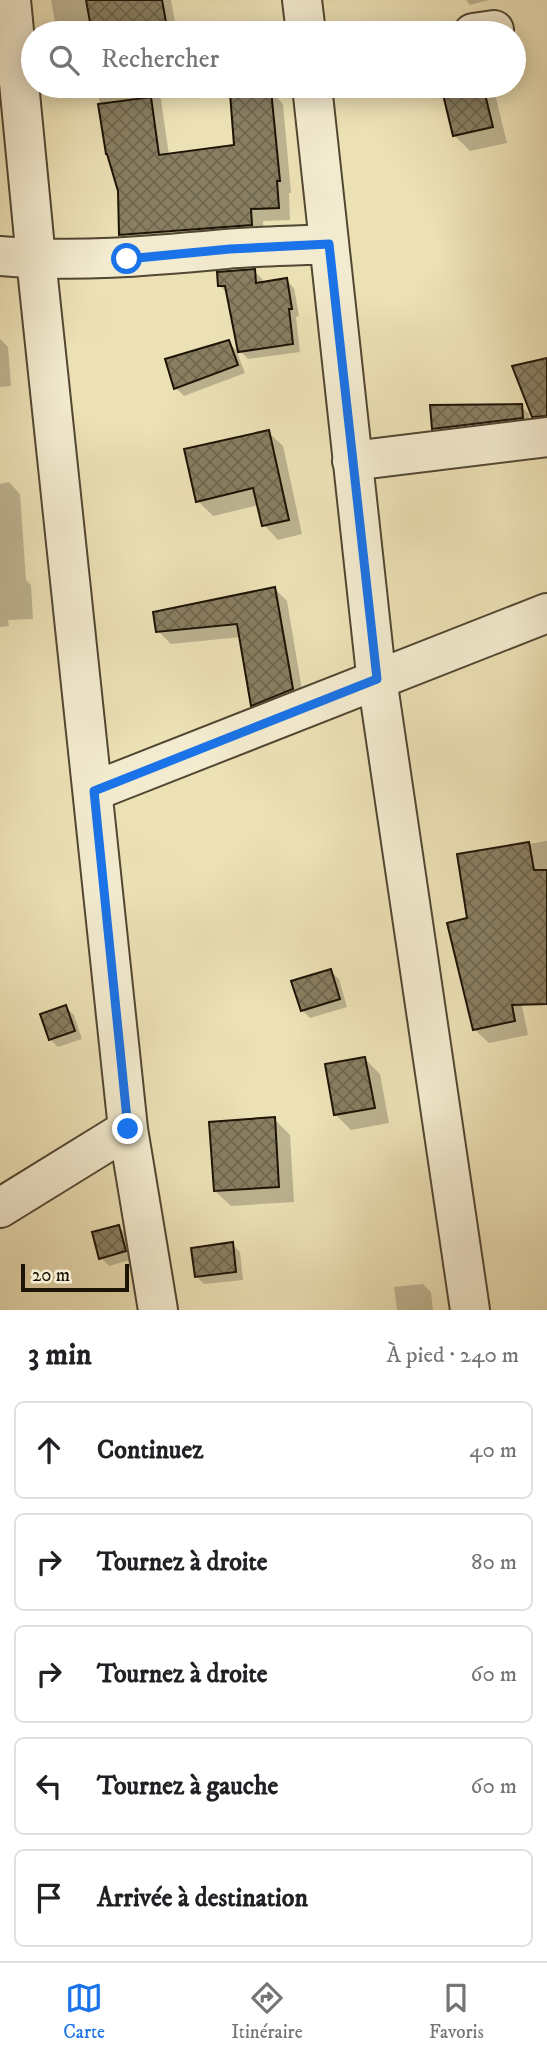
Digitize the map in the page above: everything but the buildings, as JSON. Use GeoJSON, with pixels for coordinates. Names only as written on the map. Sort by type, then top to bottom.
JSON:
{"type":"FeatureCollection","features":[{"type":"Feature","properties":{"kind":"street"},"geometry":{"type":"LineString","coordinates":[[12,0],[18,257],[94,791],[128,1129],[158,1310]]}},
{"type":"Feature","properties":{"kind":"street"},"geometry":{"type":"LineString","coordinates":[[302,0],[305,21]]}},
{"type":"Feature","properties":{"kind":"street"},"geometry":{"type":"LineString","coordinates":[[313,98],[377,679],[470,1310]]}},
{"type":"Feature","properties":{"kind":"street"},"geometry":{"type":"LineString","coordinates":[[18,257],[127,259],[230,249],[329,244]]}},
{"type":"Feature","properties":{"kind":"street"},"geometry":{"type":"LineString","coordinates":[[352,461],[547,436]]}},
{"type":"Feature","properties":{"kind":"street"},"geometry":{"type":"LineString","coordinates":[[94,791],[547,613]]}},
{"type":"Feature","properties":{"kind":"street"},"geometry":{"type":"LineString","coordinates":[[0,1208],[128,1129]]}},
{"type":"Feature","properties":{"kind":"route"},"geometry":{"type":"LineString","coordinates":[[127,259],[230,249],[329,244],[377,679],[94,791],[128,1129]]}}]}
